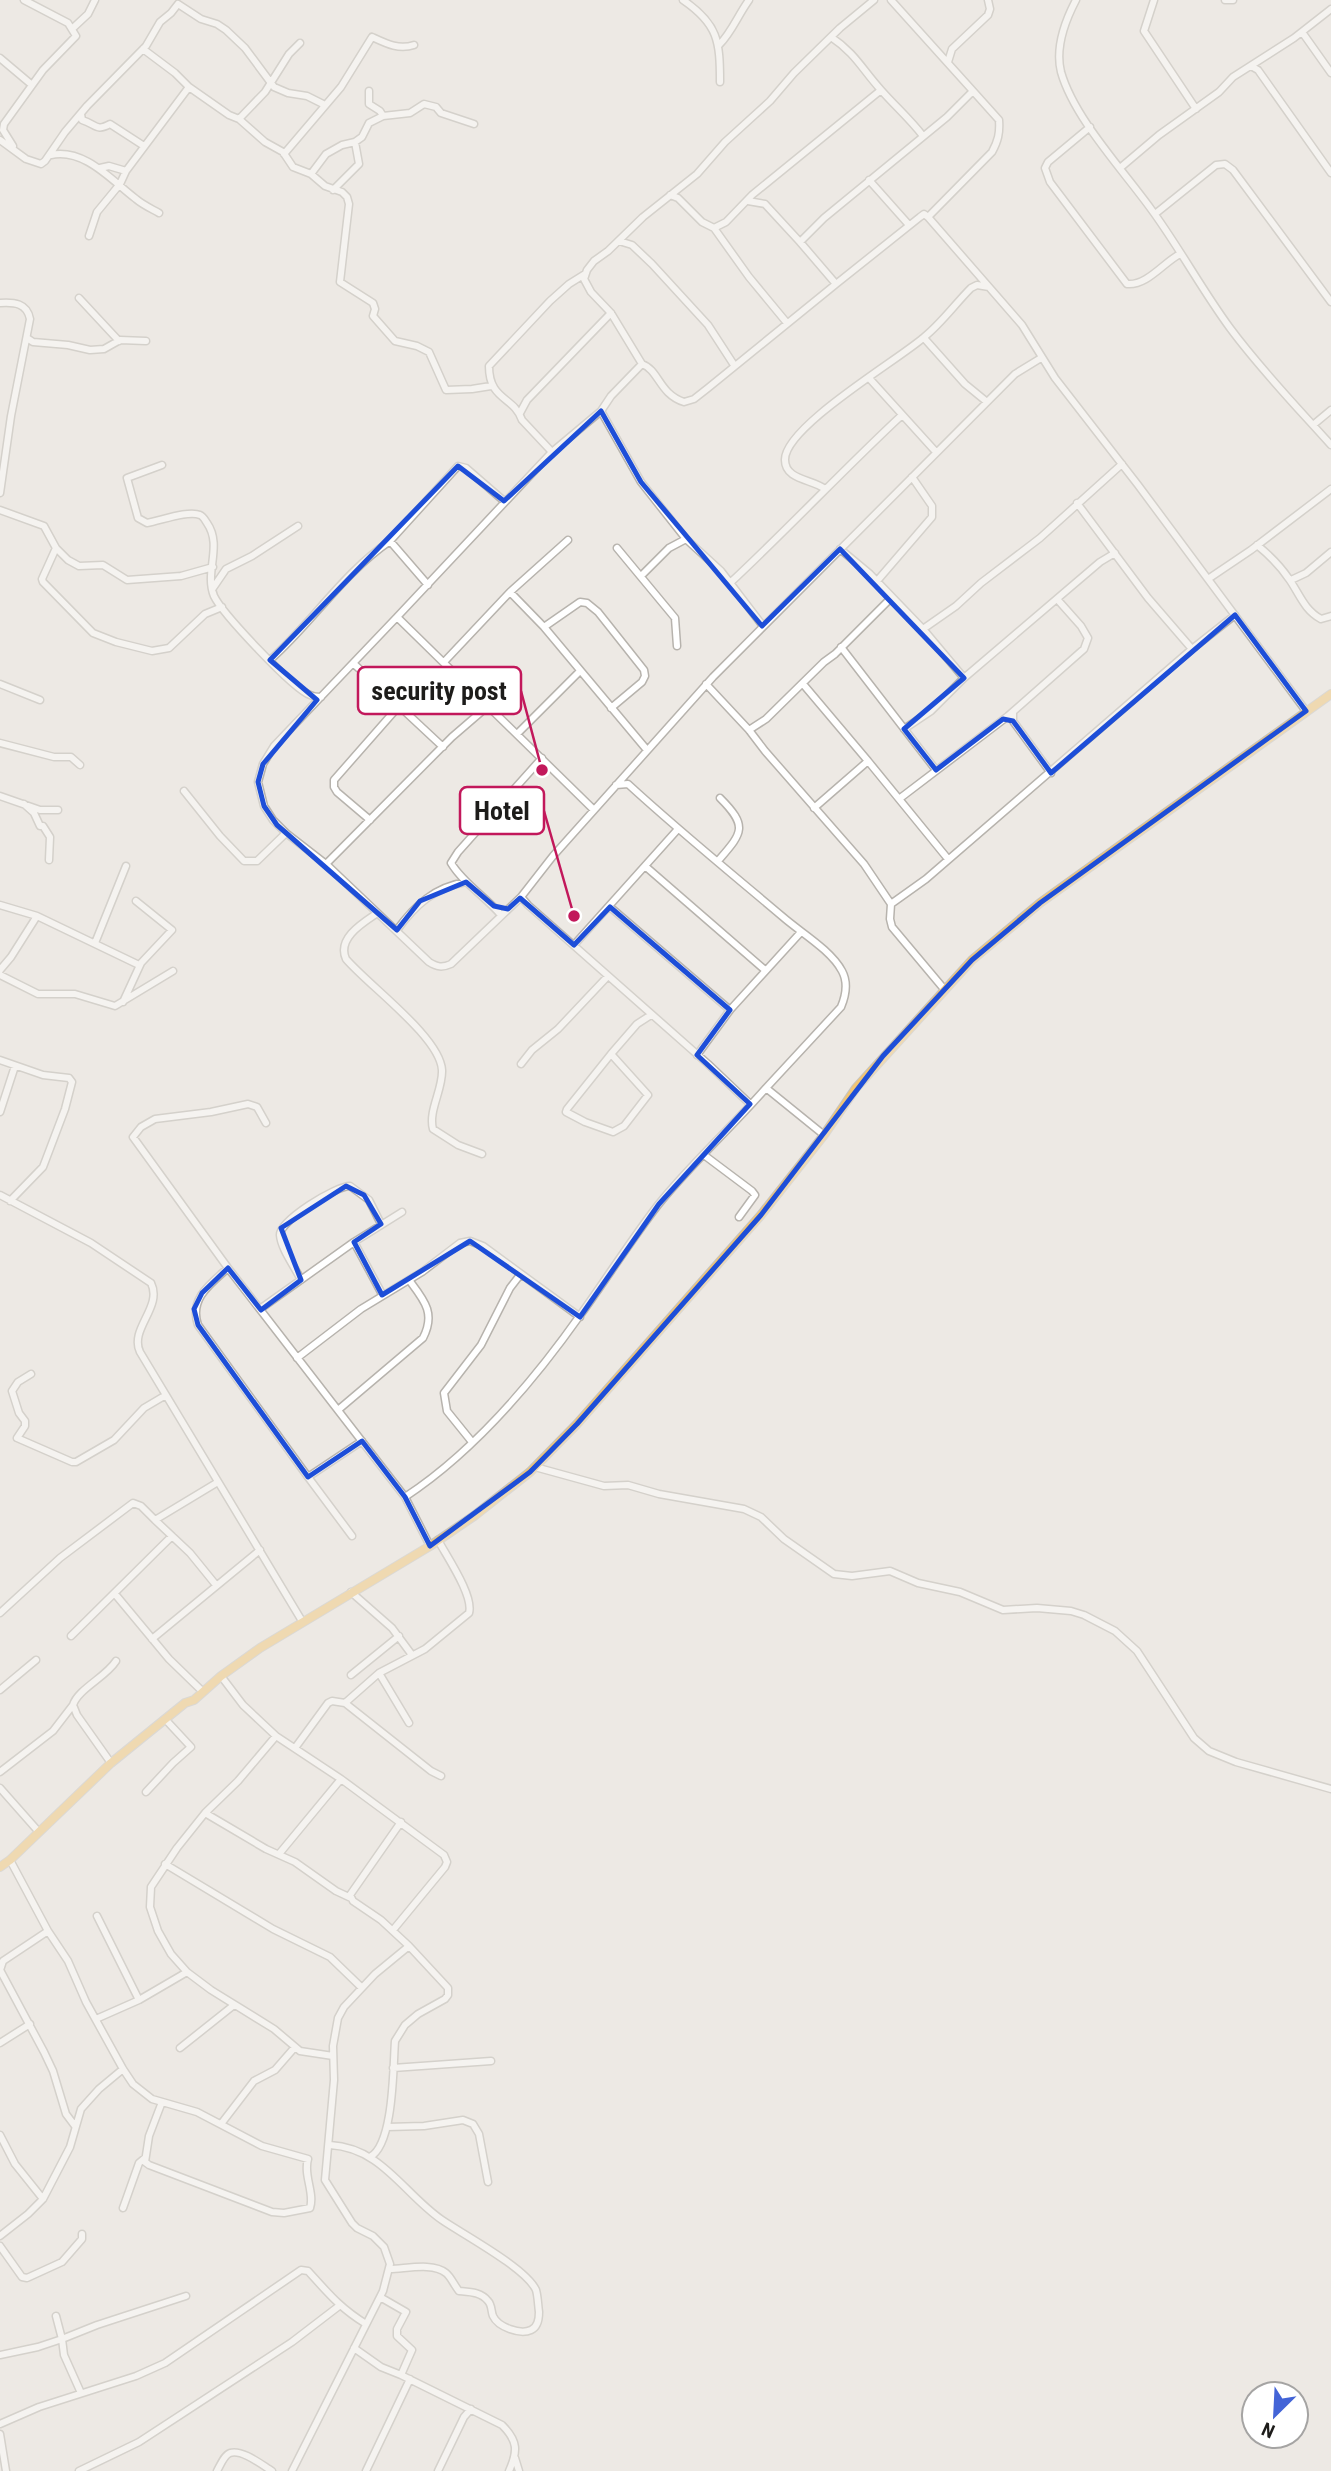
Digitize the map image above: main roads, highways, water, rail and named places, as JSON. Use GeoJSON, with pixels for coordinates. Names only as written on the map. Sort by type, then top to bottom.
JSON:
{"type":"FeatureCollection","features":[{"type":"Feature","properties":{"kind":"main road"},"geometry":{"type":"LineString","coordinates":[[0,1867],[111,1763],[221,1676],[302,1621],[434,1543],[474,1516],[535,1467],[577,1424],[761,1215],[824,1135],[856,1088],[972,960],[1041,903],[1331,694]]}},
{"type":"Feature","properties":{"kind":"place","name":"security post"},"geometry":{"type":"Point","coordinates":[542,770]}},
{"type":"Feature","properties":{"kind":"place","name":"Hotel"},"geometry":{"type":"Point","coordinates":[574,916]}}]}
